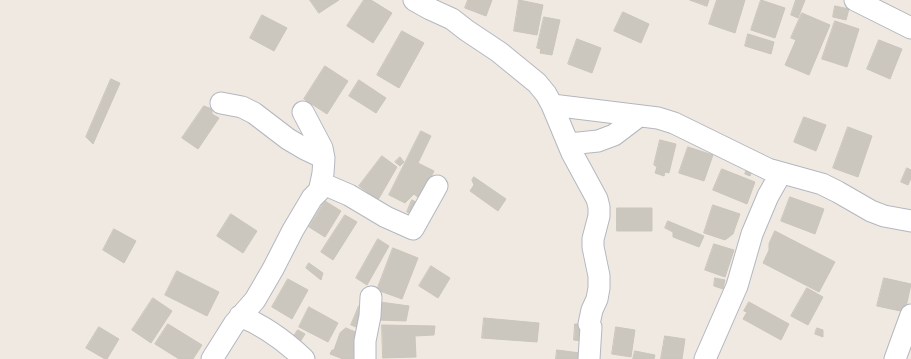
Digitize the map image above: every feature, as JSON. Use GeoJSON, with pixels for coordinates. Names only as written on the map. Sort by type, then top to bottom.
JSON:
{"type":"FeatureCollection","features":[{"type":"Feature","properties":{"kind":"street"},"geometry":{"type":"LineString","coordinates":[[414,0],[452,19],[499,52],[537,83],[546,94],[552,105],[572,152],[597,199],[599,207],[599,216],[593,238],[599,276],[599,288],[589,324],[591,327],[589,359]]}},
{"type":"Feature","properties":{"kind":"street"},"geometry":{"type":"LineString","coordinates":[[855,0],[911,28]]}},
{"type":"Feature","properties":{"kind":"street"},"geometry":{"type":"LineString","coordinates":[[221,103],[242,107],[254,113],[288,139],[324,158]]}},
{"type":"Feature","properties":{"kind":"street"},"geometry":{"type":"LineString","coordinates":[[552,105],[658,118],[674,123],[768,169],[822,184],[877,214],[911,221]]}},
{"type":"Feature","properties":{"kind":"street"},"geometry":{"type":"LineString","coordinates":[[212,359],[234,324],[255,300],[293,230],[312,198],[319,190],[323,173],[324,158],[322,148],[303,112]]}},
{"type":"Feature","properties":{"kind":"street"},"geometry":{"type":"LineString","coordinates":[[569,144],[598,141],[614,135],[639,116]]}},
{"type":"Feature","properties":{"kind":"street"},"geometry":{"type":"LineString","coordinates":[[705,359],[737,286],[752,234],[768,196],[781,173]]}},
{"type":"Feature","properties":{"kind":"street"},"geometry":{"type":"LineString","coordinates":[[321,183],[349,195],[386,217],[412,229],[437,186]]}},
{"type":"Feature","properties":{"kind":"street"},"geometry":{"type":"LineString","coordinates":[[365,359],[365,340],[370,316],[371,297]]}},
{"type":"Feature","properties":{"kind":"street"},"geometry":{"type":"LineString","coordinates":[[895,359],[911,315]]}},
{"type":"Feature","properties":{"kind":"street"},"geometry":{"type":"LineString","coordinates":[[240,316],[281,338],[304,359]]}},
{"type":"Feature","properties":{"kind":"building"},"geometry":{"type":"Polygon","coordinates":[[[310,0],[339,0],[319,13],[310,0]]]}},
{"type":"Feature","properties":{"kind":"building"},"geometry":{"type":"Polygon","coordinates":[[[364,0],[371,0],[392,13],[373,43],[347,26],[364,0]]]}},
{"type":"Feature","properties":{"kind":"building"},"geometry":{"type":"Polygon","coordinates":[[[468,0],[492,0],[486,16],[465,8],[468,0]]]}},
{"type":"Feature","properties":{"kind":"building"},"geometry":{"type":"Polygon","coordinates":[[[519,0],[543,5],[537,35],[514,31],[519,0]]]}},
{"type":"Feature","properties":{"kind":"building"},"geometry":{"type":"Polygon","coordinates":[[[690,0],[709,0],[707,6],[690,0]]]}},
{"type":"Feature","properties":{"kind":"building"},"geometry":{"type":"Polygon","coordinates":[[[717,0],[745,0],[735,33],[709,24],[717,0]]]}},
{"type":"Feature","properties":{"kind":"building"},"geometry":{"type":"Polygon","coordinates":[[[761,0],[785,8],[775,38],[751,30],[761,0]]]}},
{"type":"Feature","properties":{"kind":"building"},"geometry":{"type":"Polygon","coordinates":[[[796,0],[805,0],[798,18],[791,15],[796,0]]]}},
{"type":"Feature","properties":{"kind":"building"},"geometry":{"type":"Polygon","coordinates":[[[835,6],[849,9],[846,20],[833,17],[835,6]]]}},
{"type":"Feature","properties":{"kind":"building"},"geometry":{"type":"Polygon","coordinates":[[[623,12],[649,24],[641,43],[614,31],[623,12]]]}},
{"type":"Feature","properties":{"kind":"building"},"geometry":{"type":"Polygon","coordinates":[[[802,13],[830,25],[809,75],[785,65],[796,40],[791,38],[802,13]]]}},
{"type":"Feature","properties":{"kind":"building"},"geometry":{"type":"Polygon","coordinates":[[[262,15],[287,28],[274,51],[250,38],[262,15]]]}},
{"type":"Feature","properties":{"kind":"building"},"geometry":{"type":"Polygon","coordinates":[[[544,17],[560,20],[552,55],[540,53],[541,49],[537,48],[544,17]]]}},
{"type":"Feature","properties":{"kind":"building"},"geometry":{"type":"Polygon","coordinates":[[[835,21],[859,29],[847,67],[822,59],[835,21]]]}},
{"type":"Feature","properties":{"kind":"building"},"geometry":{"type":"Polygon","coordinates":[[[402,31],[424,43],[399,88],[377,75],[402,31]]]}},
{"type":"Feature","properties":{"kind":"building"},"geometry":{"type":"Polygon","coordinates":[[[748,34],[774,42],[771,54],[745,46],[748,34]]]}},
{"type":"Feature","properties":{"kind":"building"},"geometry":{"type":"Polygon","coordinates":[[[577,39],[601,48],[592,73],[568,64],[577,39]]]}},
{"type":"Feature","properties":{"kind":"building"},"geometry":{"type":"Polygon","coordinates":[[[879,40],[902,49],[890,79],[867,69],[879,40]]]}},
{"type":"Feature","properties":{"kind":"building"},"geometry":{"type":"Polygon","coordinates":[[[325,66],[348,81],[327,114],[304,99],[325,66]]]}},
{"type":"Feature","properties":{"kind":"building"},"geometry":{"type":"Polygon","coordinates":[[[111,79],[120,83],[93,144],[86,137],[111,79]]]}},
{"type":"Feature","properties":{"kind":"building"},"geometry":{"type":"Polygon","coordinates":[[[359,80],[386,98],[376,113],[349,96],[359,80]]]}},
{"type":"Feature","properties":{"kind":"building"},"geometry":{"type":"Polygon","coordinates":[[[204,106],[212,109],[212,114],[219,118],[198,149],[182,138],[204,106]]]}},
{"type":"Feature","properties":{"kind":"building"},"geometry":{"type":"Polygon","coordinates":[[[804,117],[826,125],[816,151],[794,142],[804,117]]]}},
{"type":"Feature","properties":{"kind":"building"},"geometry":{"type":"Polygon","coordinates":[[[848,127],[872,136],[858,177],[833,168],[848,127]]]}},
{"type":"Feature","properties":{"kind":"building"},"geometry":{"type":"Polygon","coordinates":[[[421,131],[431,136],[418,163],[434,171],[420,199],[414,194],[405,203],[389,195],[421,131]]]}},
{"type":"Feature","properties":{"kind":"building"},"geometry":{"type":"Polygon","coordinates":[[[660,140],[676,144],[669,173],[665,172],[664,176],[655,173],[657,167],[654,165],[660,140]]]}},
{"type":"Feature","properties":{"kind":"building"},"geometry":{"type":"Polygon","coordinates":[[[688,147],[713,155],[704,181],[679,173],[688,147]]]}},
{"type":"Feature","properties":{"kind":"building"},"geometry":{"type":"Polygon","coordinates":[[[382,156],[397,167],[378,200],[359,186],[382,156]]]}},
{"type":"Feature","properties":{"kind":"building"},"geometry":{"type":"Polygon","coordinates":[[[400,157],[404,162],[400,166],[395,162],[400,157]]]}},
{"type":"Feature","properties":{"kind":"building"},"geometry":{"type":"Polygon","coordinates":[[[907,168],[911,170],[911,178],[908,185],[901,182],[907,168]]]}},
{"type":"Feature","properties":{"kind":"building"},"geometry":{"type":"Polygon","coordinates":[[[722,169],[755,182],[747,204],[713,190],[722,169]]]}},
{"type":"Feature","properties":{"kind":"building"},"geometry":{"type":"Polygon","coordinates":[[[747,169],[752,171],[750,176],[745,174],[747,169]]]}},
{"type":"Feature","properties":{"kind":"building"},"geometry":{"type":"Polygon","coordinates":[[[474,177],[506,199],[498,211],[470,191],[474,185],[472,180],[474,177]]]}},
{"type":"Feature","properties":{"kind":"building"},"geometry":{"type":"Polygon","coordinates":[[[790,197],[824,209],[815,234],[781,221],[790,197]]]}},
{"type":"Feature","properties":{"kind":"building"},"geometry":{"type":"Polygon","coordinates":[[[412,200],[418,203],[412,214],[407,212],[412,200]]]}},
{"type":"Feature","properties":{"kind":"building"},"geometry":{"type":"Polygon","coordinates":[[[325,201],[341,211],[325,237],[309,227],[325,201]]]}},
{"type":"Feature","properties":{"kind":"building"},"geometry":{"type":"Polygon","coordinates":[[[713,205],[740,214],[733,234],[725,240],[704,233],[713,205]]]}},
{"type":"Feature","properties":{"kind":"building"},"geometry":{"type":"Polygon","coordinates":[[[617,208],[652,208],[652,231],[617,231],[617,208]]]}},
{"type":"Feature","properties":{"kind":"building"},"geometry":{"type":"Polygon","coordinates":[[[231,214],[257,231],[243,253],[217,236],[231,214]]]}},
{"type":"Feature","properties":{"kind":"building"},"geometry":{"type":"Polygon","coordinates":[[[345,215],[357,222],[333,260],[321,252],[345,215]]]}},
{"type":"Feature","properties":{"kind":"building"},"geometry":{"type":"Polygon","coordinates":[[[668,221],[704,236],[699,247],[673,237],[673,232],[665,228],[668,221]]]}},
{"type":"Feature","properties":{"kind":"building"},"geometry":{"type":"Polygon","coordinates":[[[114,229],[136,241],[124,263],[103,250],[114,229]]]}},
{"type":"Feature","properties":{"kind":"building"},"geometry":{"type":"Polygon","coordinates":[[[775,231],[835,262],[819,292],[763,263],[775,231]]]}},
{"type":"Feature","properties":{"kind":"building"},"geometry":{"type":"Polygon","coordinates":[[[378,239],[389,246],[367,285],[356,278],[378,239]]]}},
{"type":"Feature","properties":{"kind":"building"},"geometry":{"type":"Polygon","coordinates":[[[714,244],[734,250],[725,277],[705,270],[714,244]]]}},
{"type":"Feature","properties":{"kind":"building"},"geometry":{"type":"Polygon","coordinates":[[[393,248],[418,258],[402,299],[377,290],[393,248]]]}},
{"type":"Feature","properties":{"kind":"building"},"geometry":{"type":"Polygon","coordinates":[[[309,263],[323,273],[321,280],[306,268],[309,263]]]}},
{"type":"Feature","properties":{"kind":"building"},"geometry":{"type":"Polygon","coordinates":[[[431,266],[450,278],[438,298],[419,286],[431,266]]]}},
{"type":"Feature","properties":{"kind":"building"},"geometry":{"type":"Polygon","coordinates":[[[177,271],[219,292],[207,316],[165,295],[177,271]]]}},
{"type":"Feature","properties":{"kind":"building"},"geometry":{"type":"Polygon","coordinates":[[[715,278],[725,280],[723,289],[714,286],[715,278]]]}},
{"type":"Feature","properties":{"kind":"building"},"geometry":{"type":"Polygon","coordinates":[[[884,278],[911,284],[905,312],[877,306],[884,278]]]}},
{"type":"Feature","properties":{"kind":"building"},"geometry":{"type":"Polygon","coordinates":[[[288,279],[308,290],[292,319],[272,307],[288,279]]]}},
{"type":"Feature","properties":{"kind":"building"},"geometry":{"type":"Polygon","coordinates":[[[807,288],[823,297],[808,325],[791,316],[807,288]]]}},
{"type":"Feature","properties":{"kind":"building"},"geometry":{"type":"Polygon","coordinates":[[[153,298],[172,311],[151,343],[132,330],[153,298]]]}},
{"type":"Feature","properties":{"kind":"building"},"geometry":{"type":"Polygon","coordinates":[[[380,302],[409,306],[406,321],[378,320],[380,302]]]}},
{"type":"Feature","properties":{"kind":"building"},"geometry":{"type":"Polygon","coordinates":[[[749,302],[789,324],[781,340],[743,319],[747,312],[744,311],[749,302]]]}},
{"type":"Feature","properties":{"kind":"building"},"geometry":{"type":"Polygon","coordinates":[[[359,306],[369,310],[361,329],[351,325],[359,306]]]}},
{"type":"Feature","properties":{"kind":"building"},"geometry":{"type":"Polygon","coordinates":[[[309,307],[338,323],[328,342],[299,327],[309,307]]]}},
{"type":"Feature","properties":{"kind":"building"},"geometry":{"type":"Polygon","coordinates":[[[484,318],[539,323],[537,342],[482,338],[484,318]]]}},
{"type":"Feature","properties":{"kind":"building"},"geometry":{"type":"Polygon","coordinates":[[[168,324],[202,345],[193,359],[179,359],[155,344],[168,324]]]}},
{"type":"Feature","properties":{"kind":"building"},"geometry":{"type":"Polygon","coordinates":[[[575,324],[582,324],[581,341],[574,340],[575,324]]]}},
{"type":"Feature","properties":{"kind":"building"},"geometry":{"type":"Polygon","coordinates":[[[382,325],[435,326],[434,335],[415,336],[416,357],[383,358],[382,325]]]}},
{"type":"Feature","properties":{"kind":"building"},"geometry":{"type":"Polygon","coordinates":[[[99,327],[119,339],[107,359],[86,348],[99,327]]]}},
{"type":"Feature","properties":{"kind":"building"},"geometry":{"type":"Polygon","coordinates":[[[616,327],[635,330],[631,357],[612,354],[616,327]]]}},
{"type":"Feature","properties":{"kind":"building"},"geometry":{"type":"Polygon","coordinates":[[[346,328],[363,335],[353,359],[343,359],[330,354],[332,350],[334,350],[340,333],[346,328]]]}},
{"type":"Feature","properties":{"kind":"building"},"geometry":{"type":"Polygon","coordinates":[[[817,328],[823,330],[823,337],[815,334],[817,328]]]}},
{"type":"Feature","properties":{"kind":"building"},"geometry":{"type":"Polygon","coordinates":[[[298,330],[305,334],[300,342],[293,337],[298,330]]]}},
{"type":"Feature","properties":{"kind":"building"},"geometry":{"type":"Polygon","coordinates":[[[665,336],[685,339],[682,359],[661,359],[665,336]]]}},
{"type":"Feature","properties":{"kind":"building"},"geometry":{"type":"Polygon","coordinates":[[[557,350],[580,353],[579,359],[556,359],[557,350]]]}},
{"type":"Feature","properties":{"kind":"building"},"geometry":{"type":"Polygon","coordinates":[[[635,351],[655,355],[654,359],[633,359],[635,351]]]}}]}
